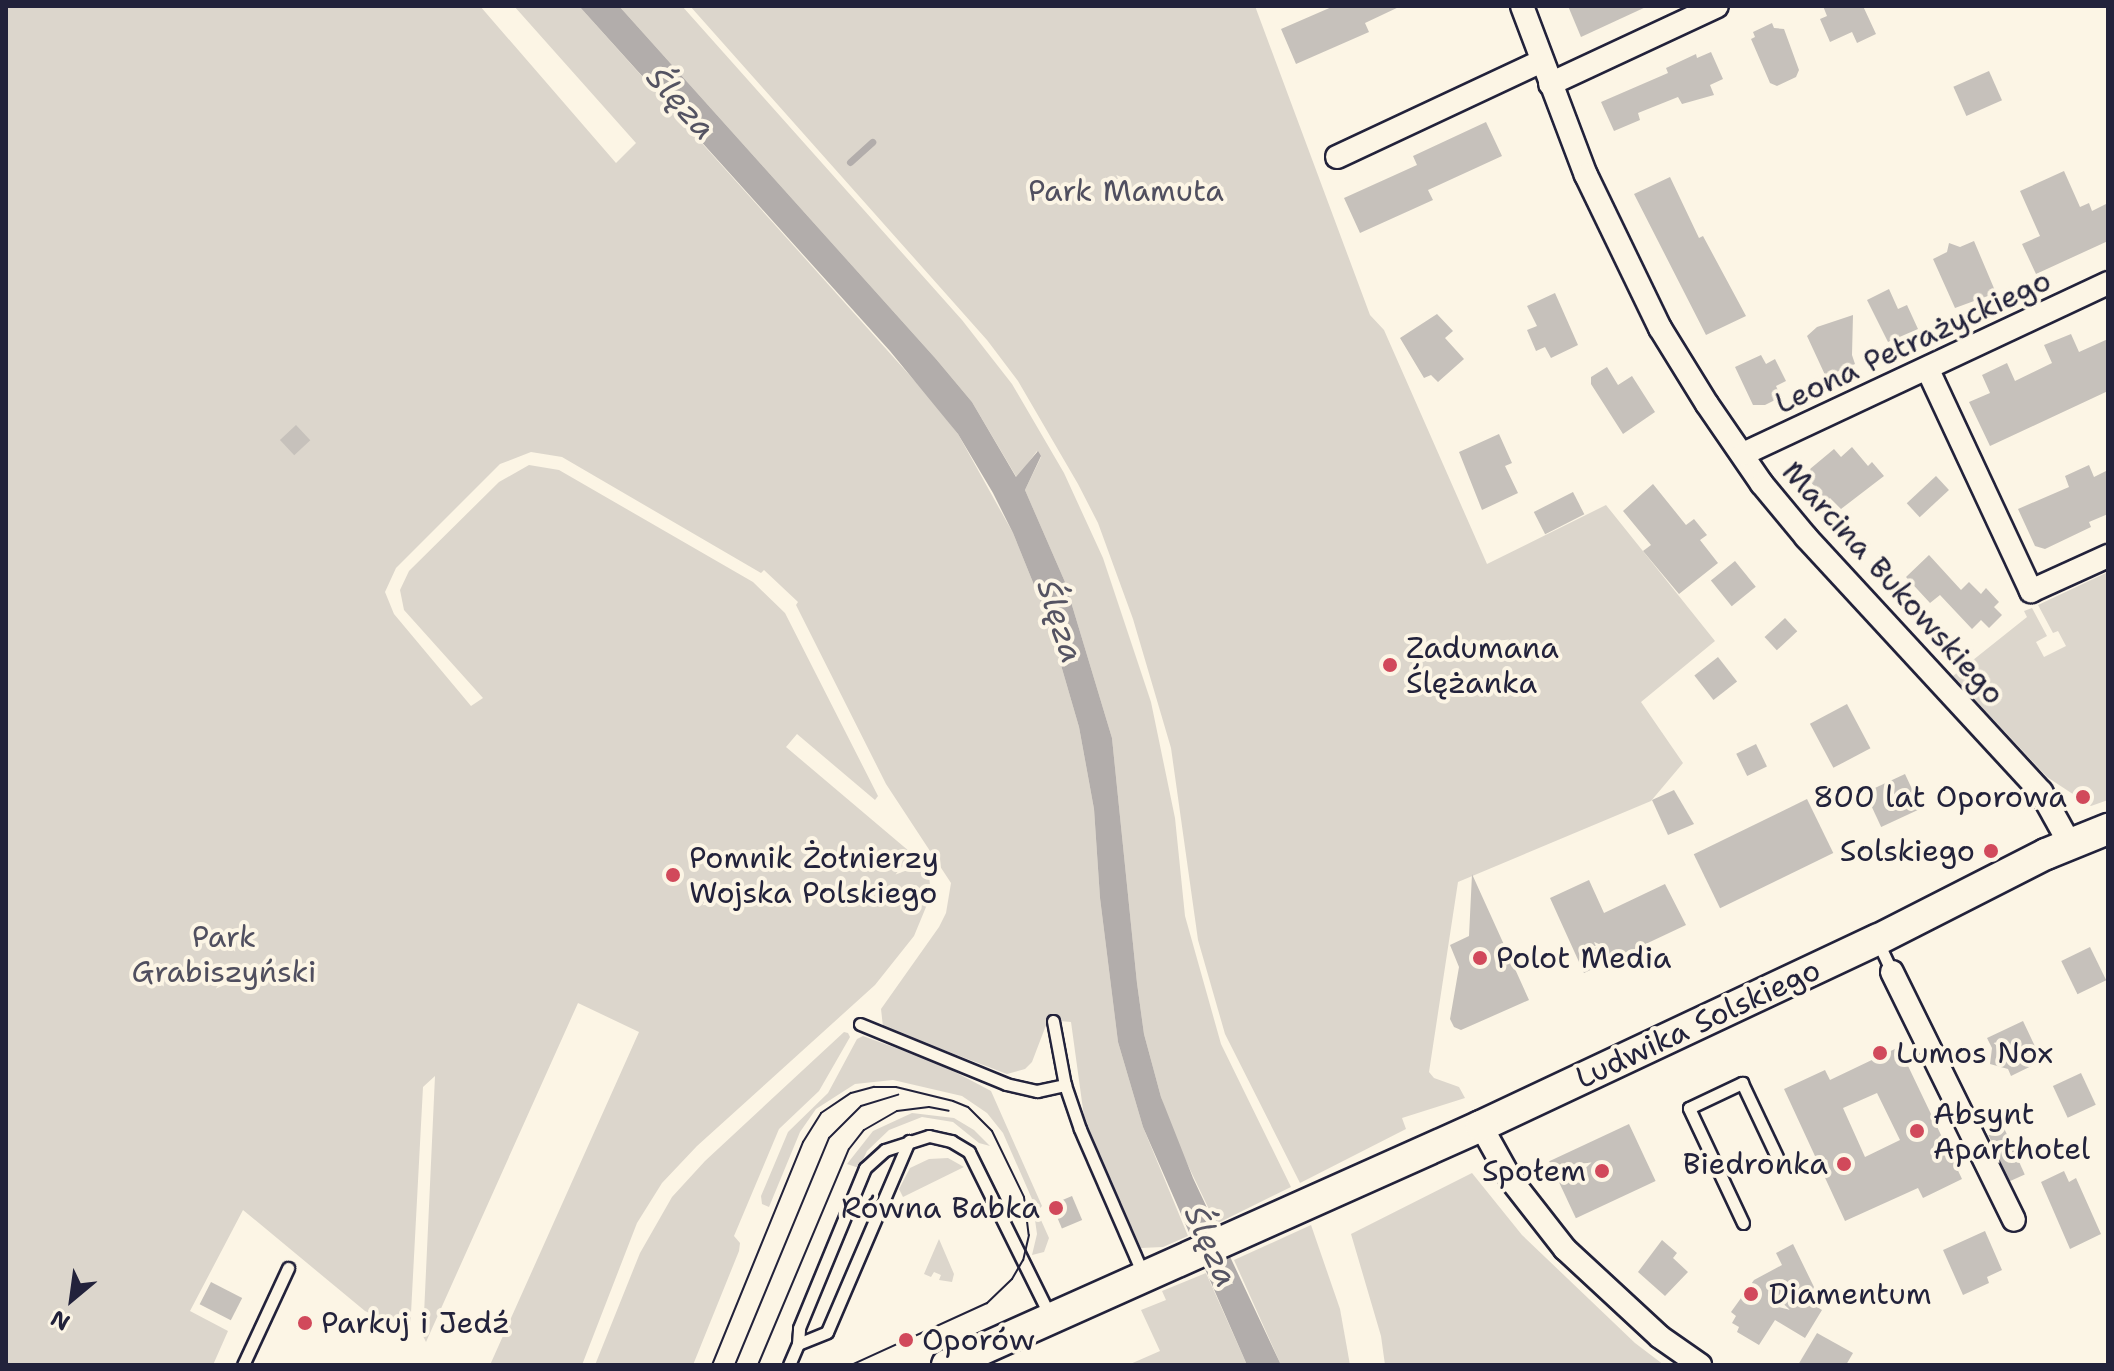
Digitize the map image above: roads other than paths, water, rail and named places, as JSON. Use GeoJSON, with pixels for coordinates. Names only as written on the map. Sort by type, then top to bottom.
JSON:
{"type":"FeatureCollection","features":[{"type":"Feature","properties":{"kind":"main road","name":"Ludwika Solskiego"},"geometry":{"type":"LineString","coordinates":[[947,1365],[1481,1126],[1877,940],[2070,844],[2108,829]]}},
{"type":"Feature","properties":{"kind":"street","name":"Marcina Bukowskiego"},"geometry":{"type":"LineString","coordinates":[[1522,6],[1586,175],[1660,328],[1762,484],[1847,583],[2041,792],[2070,844]]}},
{"type":"Feature","properties":{"kind":"street"},"geometry":{"type":"LineString","coordinates":[[1550,84],[1717,6]]}},
{"type":"Feature","properties":{"kind":"street"},"geometry":{"type":"LineString","coordinates":[[1337,157],[1542,61]]}},
{"type":"Feature","properties":{"kind":"street","name":"Leona Petrażyckiego"},"geometry":{"type":"LineString","coordinates":[[1743,454],[1928,370],[2108,283]]}},
{"type":"Feature","properties":{"kind":"street"},"geometry":{"type":"LineString","coordinates":[[1928,370],[2031,591],[2108,556]]}},
{"type":"Feature","properties":{"kind":"street"},"geometry":{"type":"LineString","coordinates":[[1892,972],[2014,1220]]}},
{"type":"Feature","properties":{"kind":"street"},"geometry":{"type":"LineString","coordinates":[[1481,1126],[1511,1180],[1565,1249],[1660,1337],[1700,1365]]}},
{"type":"Feature","properties":{"kind":"lane"},"geometry":{"type":"LineString","coordinates":[[1877,940],[1892,972]]}},
{"type":"Feature","properties":{"kind":"lane"},"geometry":{"type":"LineString","coordinates":[[1053,1021],[1065,1085],[1145,1279]]}},
{"type":"Feature","properties":{"kind":"lane"},"geometry":{"type":"LineString","coordinates":[[860,1024],[1006,1084],[1037,1091],[1065,1085]]}},
{"type":"Feature","properties":{"kind":"lane"},"geometry":{"type":"LineString","coordinates":[[1743,1223],[1689,1108],[1742,1083],[1777,1157]]}},
{"type":"Feature","properties":{"kind":"lane"},"geometry":{"type":"LineString","coordinates":[[789,1365],[798,1344],[799,1328],[865,1168],[885,1150],[929,1136],[951,1141],[969,1152],[1051,1319]]}},
{"type":"Feature","properties":{"kind":"lane"},"geometry":{"type":"LineString","coordinates":[[798,1344],[827,1332],[909,1141]]}},
{"type":"Feature","properties":{"kind":"lane"},"geometry":{"type":"LineString","coordinates":[[243,1365],[288,1268]]}},
{"type":"Feature","properties":{"kind":"water","name":"Ślęza"},"geometry":{"type":"Polygon","coordinates":[[[579,6],[619,6],[936,359],[972,402],[1016,477],[1038,451],[1041,456],[1025,490],[1065,582],[1112,738],[1144,1034],[1161,1097],[1193,1178],[1281,1365],[1247,1365],[1143,1127],[1118,1042],[1100,898],[1094,809],[1079,727],[1047,617],[993,493],[958,434],[890,351],[579,6]]]}},
{"type":"Feature","properties":{"kind":"waterway"},"geometry":{"type":"LineString","coordinates":[[850,162],[872,142]]}},
{"type":"Feature","properties":{"kind":"tram line"},"geometry":{"type":"LineString","coordinates":[[712,1365],[803,1142],[821,1113],[851,1093],[874,1087],[896,1087],[968,1107],[992,1131],[1024,1197],[1029,1235],[1023,1260],[1012,1279],[987,1303],[851,1365]]}},
{"type":"Feature","properties":{"kind":"tram line"},"geometry":{"type":"LineString","coordinates":[[735,1365],[829,1138],[861,1106],[898,1095]]}},
{"type":"Feature","properties":{"kind":"tram line"},"geometry":{"type":"LineString","coordinates":[[758,1365],[849,1149],[864,1130],[897,1111],[929,1107],[949,1111]]}},
{"type":"Feature","properties":{"kind":"place","name":"Zadumana Ślężanka"},"geometry":{"type":"Point","coordinates":[1390,665]}},
{"type":"Feature","properties":{"kind":"place","name":"800 lat Oporowa"},"geometry":{"type":"Point","coordinates":[2083,797]}},
{"type":"Feature","properties":{"kind":"place","name":"Solskiego"},"geometry":{"type":"Point","coordinates":[1991,851]}},
{"type":"Feature","properties":{"kind":"place","name":"Pomnik Żołnierzy Wojska Polskiego"},"geometry":{"type":"Point","coordinates":[673,875]}},
{"type":"Feature","properties":{"kind":"place","name":"Polot Media"},"geometry":{"type":"Point","coordinates":[1480,958]}},
{"type":"Feature","properties":{"kind":"place","name":"Lumos Nox"},"geometry":{"type":"Point","coordinates":[1880,1053]}},
{"type":"Feature","properties":{"kind":"place","name":"Absynt Aparthotel"},"geometry":{"type":"Point","coordinates":[1917,1131]}},
{"type":"Feature","properties":{"kind":"place","name":"Biedronka"},"geometry":{"type":"Point","coordinates":[1844,1164]}},
{"type":"Feature","properties":{"kind":"place","name":"Społem"},"geometry":{"type":"Point","coordinates":[1602,1171]}},
{"type":"Feature","properties":{"kind":"place","name":"Równa Babka"},"geometry":{"type":"Point","coordinates":[1056,1208]}},
{"type":"Feature","properties":{"kind":"place","name":"Diamentum"},"geometry":{"type":"Point","coordinates":[1751,1294]}},
{"type":"Feature","properties":{"kind":"place","name":"Parkuj i Jedź"},"geometry":{"type":"Point","coordinates":[305,1323]}},
{"type":"Feature","properties":{"kind":"place","name":"Oporów"},"geometry":{"type":"Point","coordinates":[906,1340]}},
{"type":"Feature","properties":{"kind":"park label","name":"Park Mamuta"},"geometry":{"type":"Point","coordinates":[1126,191]}},
{"type":"Feature","properties":{"kind":"park label","name":"Park Grabiszyński"},"geometry":{"type":"Point","coordinates":[224,954]}}]}
